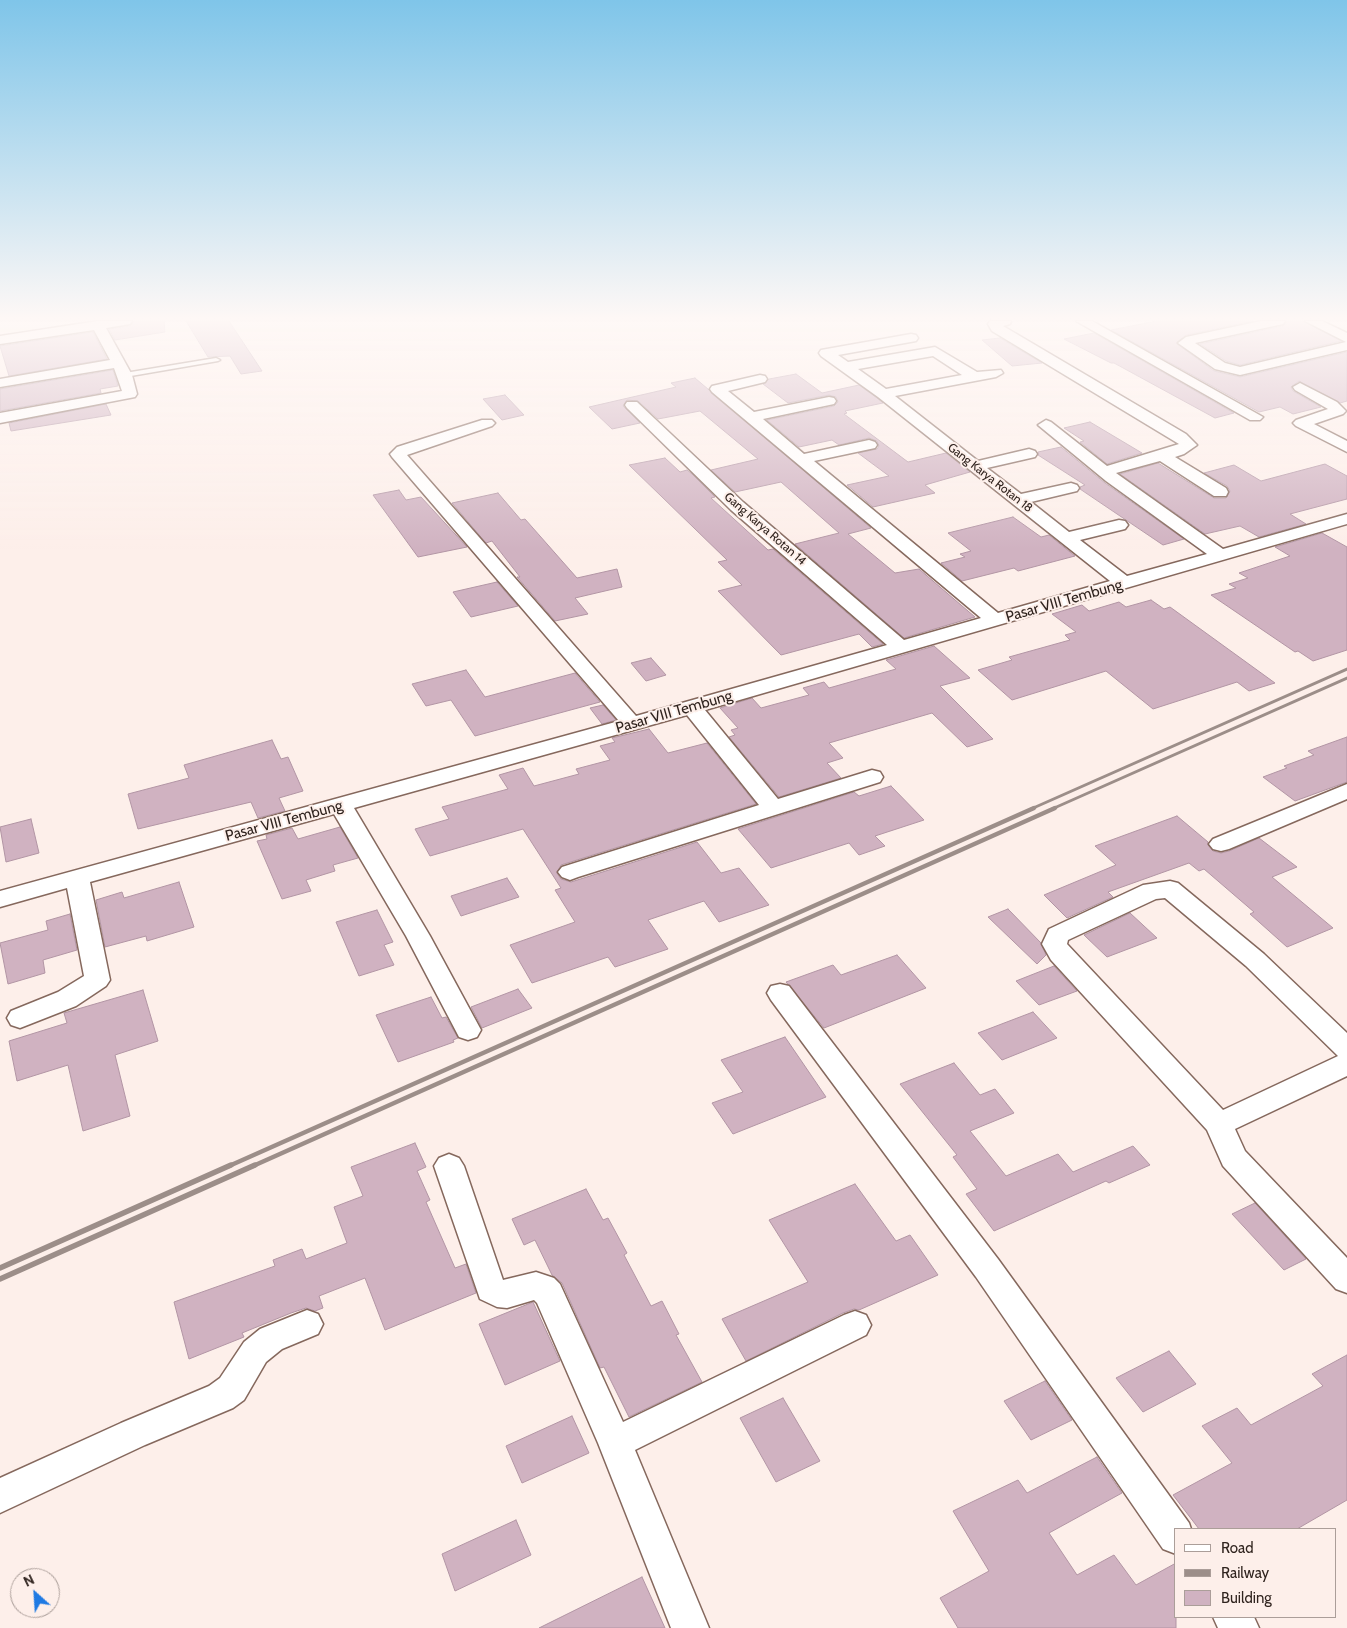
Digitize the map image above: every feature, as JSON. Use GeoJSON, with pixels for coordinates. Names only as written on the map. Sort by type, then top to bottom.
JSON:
{"type":"FeatureCollection","features":[{"type":"Feature","properties":{"kind":"street"},"geometry":{"type":"LineString","coordinates":[[0,418],[117,397]]}},
{"type":"Feature","properties":{"kind":"street"},"geometry":{"type":"LineString","coordinates":[[727,397],[996,621]]}},
{"type":"Feature","properties":{"kind":"street","name":"Gang Karya Rotan 18"},"geometry":{"type":"LineString","coordinates":[[887,397],[1125,584]]}},
{"type":"Feature","properties":{"kind":"street"},"geometry":{"type":"LineString","coordinates":[[1106,471],[1178,451],[1189,445],[1169,430],[1113,397]]}},
{"type":"Feature","properties":{"kind":"street"},"geometry":{"type":"LineString","coordinates":[[1219,397],[1255,417]]}},
{"type":"Feature","properties":{"kind":"street"},"geometry":{"type":"LineString","coordinates":[[1319,397],[1332,404],[1338,411],[1301,423],[1347,448]]}},
{"type":"Feature","properties":{"kind":"street"},"geometry":{"type":"LineString","coordinates":[[751,417],[829,401]]}},
{"type":"Feature","properties":{"kind":"street","name":"Gang Karya Rotan 14"},"geometry":{"type":"LineString","coordinates":[[632,405],[737,506],[902,648]]}},
{"type":"Feature","properties":{"kind":"street"},"geometry":{"type":"LineString","coordinates":[[487,423],[407,448],[398,454],[632,724]]}},
{"type":"Feature","properties":{"kind":"street"},"geometry":{"type":"LineString","coordinates":[[1046,425],[1124,487],[1222,556]]}},
{"type":"Feature","properties":{"kind":"street"},"geometry":{"type":"LineString","coordinates":[[802,459],[869,445]]}},
{"type":"Feature","properties":{"kind":"street"},"geometry":{"type":"LineString","coordinates":[[975,466],[1029,454]]}},
{"type":"Feature","properties":{"kind":"street"},"geometry":{"type":"LineString","coordinates":[[1162,456],[1220,492]]}},
{"type":"Feature","properties":{"kind":"street"},"geometry":{"type":"LineString","coordinates":[[1017,500],[1071,488]]}},
{"type":"Feature","properties":{"kind":"street","name":"Pasar VIII Tembung"},"geometry":{"type":"LineString","coordinates":[[0,899],[341,806],[902,648],[1347,519]]}},
{"type":"Feature","properties":{"kind":"street"},"geometry":{"type":"LineString","coordinates":[[1066,538],[1119,525]]}},
{"type":"Feature","properties":{"kind":"street"},"geometry":{"type":"LineString","coordinates":[[692,707],[772,808]]}},
{"type":"Feature","properties":{"kind":"street"},"geometry":{"type":"LineString","coordinates":[[570,872],[872,777]]}},
{"type":"Feature","properties":{"kind":"street"},"geometry":{"type":"LineString","coordinates":[[1221,844],[1347,792]]}},
{"type":"Feature","properties":{"kind":"street"},"geometry":{"type":"LineString","coordinates":[[341,806],[418,936],[468,1030]]}},
{"type":"Feature","properties":{"kind":"street"},"geometry":{"type":"LineString","coordinates":[[20,1018],[67,999],[97,980],[77,878]]}},
{"type":"Feature","properties":{"kind":"street"},"geometry":{"type":"LineString","coordinates":[[1347,1048],[1255,960],[1170,890],[1151,891],[1058,935],[1054,944],[1060,954],[1220,1124],[1234,1158],[1347,1279]]}},
{"type":"Feature","properties":{"kind":"street"},"geometry":{"type":"LineString","coordinates":[[780,992],[987,1268],[1174,1533]]}},
{"type":"Feature","properties":{"kind":"street"},"geometry":{"type":"LineString","coordinates":[[1220,1124],[1347,1064]]}},
{"type":"Feature","properties":{"kind":"street"},"geometry":{"type":"LineString","coordinates":[[449,1166],[491,1289],[497,1293],[507,1294],[536,1286],[543,1288],[550,1294],[615,1443],[690,1628]]}},
{"type":"Feature","properties":{"kind":"street"},"geometry":{"type":"LineString","coordinates":[[0,1496],[133,1434],[221,1397],[232,1388],[255,1352],[271,1339],[306,1324]]}},
{"type":"Feature","properties":{"kind":"street"},"geometry":{"type":"LineString","coordinates":[[615,1443],[855,1325]]}},
{"type":"Feature","properties":{"kind":"building"},"geometry":{"type":"Polygon","coordinates":[[[0,397],[79,397],[0,411],[0,397]]]}},
{"type":"Feature","properties":{"kind":"building"},"geometry":{"type":"Polygon","coordinates":[[[507,397],[524,415],[502,420],[483,399],[507,397]]]}},
{"type":"Feature","properties":{"kind":"building"},"geometry":{"type":"Polygon","coordinates":[[[633,397],[717,397],[871,528],[848,534],[895,573],[919,569],[975,617],[904,638],[795,544],[839,533],[781,482],[735,492],[711,470],[758,459],[700,411],[658,419],[638,401],[627,400],[623,406],[640,423],[612,429],[589,407],[633,397]]]}},
{"type":"Feature","properties":{"kind":"building"},"geometry":{"type":"Polygon","coordinates":[[[780,397],[819,397],[788,403],[780,397]]]}},
{"type":"Feature","properties":{"kind":"building"},"geometry":{"type":"Polygon","coordinates":[[[836,397],[876,397],[883,403],[845,411],[847,413],[844,414],[908,462],[946,453],[970,472],[925,485],[935,493],[873,507],[847,485],[889,476],[858,453],[877,449],[879,446],[877,441],[869,438],[839,445],[832,440],[799,447],[767,420],[834,406],[838,402],[836,397]]]}},
{"type":"Feature","properties":{"kind":"building"},"geometry":{"type":"Polygon","coordinates":[[[1176,397],[1206,397],[1234,413],[1215,418],[1176,397]]]}},
{"type":"Feature","properties":{"kind":"building"},"geometry":{"type":"Polygon","coordinates":[[[1232,397],[1303,397],[1321,407],[1293,414],[1280,407],[1259,412],[1232,397]]]}},
{"type":"Feature","properties":{"kind":"building"},"geometry":{"type":"Polygon","coordinates":[[[1329,397],[1347,397],[1347,401],[1340,403],[1329,397]]]}},
{"type":"Feature","properties":{"kind":"building"},"geometry":{"type":"Polygon","coordinates":[[[106,404],[111,415],[11,431],[9,423],[106,404]]]}},
{"type":"Feature","properties":{"kind":"building"},"geometry":{"type":"Polygon","coordinates":[[[1090,422],[1142,453],[1107,464],[1080,442],[1084,441],[1064,428],[1090,422]]]}},
{"type":"Feature","properties":{"kind":"building"},"geometry":{"type":"Polygon","coordinates":[[[1061,447],[1105,483],[1184,539],[1163,545],[1080,489],[1080,487],[1085,485],[1038,455],[1038,452],[1061,447]]]}},
{"type":"Feature","properties":{"kind":"building"},"geometry":{"type":"Polygon","coordinates":[[[665,458],[680,472],[687,470],[692,474],[715,497],[711,498],[768,550],[773,549],[883,644],[872,647],[859,634],[781,655],[718,591],[742,585],[718,562],[727,560],[629,465],[665,458]]]}},
{"type":"Feature","properties":{"kind":"building"},"geometry":{"type":"Polygon","coordinates":[[[1158,463],[1214,498],[1226,498],[1230,491],[1227,486],[1204,473],[1234,465],[1261,481],[1325,464],[1347,476],[1347,499],[1290,514],[1306,524],[1259,537],[1240,526],[1205,534],[1120,474],[1158,463]]]}},
{"type":"Feature","properties":{"kind":"building"},"geometry":{"type":"Polygon","coordinates":[[[399,490],[406,500],[421,497],[467,547],[418,557],[373,495],[399,490]]]}},
{"type":"Feature","properties":{"kind":"building"},"geometry":{"type":"Polygon","coordinates":[[[498,493],[521,520],[525,519],[577,578],[617,569],[622,587],[575,598],[588,614],[555,621],[517,577],[520,577],[492,541],[486,543],[452,503],[498,493]]]}},
{"type":"Feature","properties":{"kind":"building"},"geometry":{"type":"Polygon","coordinates":[[[1013,517],[1041,537],[1049,535],[1075,556],[1018,571],[1014,568],[962,581],[941,563],[965,557],[960,554],[971,551],[948,533],[1013,517]]]}},
{"type":"Feature","properties":{"kind":"building"},"geometry":{"type":"Polygon","coordinates":[[[1322,533],[1347,547],[1347,650],[1313,661],[1298,651],[1295,652],[1211,595],[1236,588],[1229,584],[1248,578],[1239,573],[1290,556],[1275,547],[1322,533]]]}},
{"type":"Feature","properties":{"kind":"building"},"geometry":{"type":"Polygon","coordinates":[[[497,582],[518,606],[471,617],[453,592],[497,582]]]}},
{"type":"Feature","properties":{"kind":"building"},"geometry":{"type":"Polygon","coordinates":[[[1151,600],[1164,609],[1170,607],[1275,683],[1249,691],[1237,682],[1153,709],[1106,671],[1012,700],[978,670],[1012,660],[1009,657],[1070,640],[1065,635],[1076,632],[1052,614],[1082,605],[1089,611],[1119,602],[1126,607],[1151,600]]]}},
{"type":"Feature","properties":{"kind":"building"},"geometry":{"type":"Polygon","coordinates":[[[934,646],[970,678],[940,686],[993,739],[967,747],[932,713],[829,743],[843,758],[827,763],[841,778],[779,797],[729,737],[735,735],[731,730],[738,728],[720,708],[752,698],[761,708],[809,695],[803,688],[824,682],[829,688],[896,669],[886,660],[934,646]]]}},
{"type":"Feature","properties":{"kind":"building"},"geometry":{"type":"Polygon","coordinates":[[[651,658],[666,675],[646,681],[631,663],[651,658]]]}},
{"type":"Feature","properties":{"kind":"building"},"geometry":{"type":"Polygon","coordinates":[[[466,670],[485,697],[575,673],[600,702],[475,736],[451,700],[426,706],[412,684],[466,670]]]}},
{"type":"Feature","properties":{"kind":"building"},"geometry":{"type":"Polygon","coordinates":[[[603,705],[616,720],[602,724],[590,708],[603,705]]]}},
{"type":"Feature","properties":{"kind":"building"},"geometry":{"type":"Polygon","coordinates":[[[649,729],[668,753],[707,743],[756,804],[561,865],[557,873],[561,879],[571,882],[697,842],[721,873],[739,868],[769,905],[719,922],[704,901],[648,920],[668,949],[615,967],[608,957],[532,983],[510,945],[575,922],[555,890],[561,888],[523,829],[430,856],[415,829],[449,819],[442,807],[508,789],[499,775],[523,768],[534,786],[579,774],[576,769],[610,760],[600,746],[615,742],[612,738],[649,729]]]}},
{"type":"Feature","properties":{"kind":"building"},"geometry":{"type":"Polygon","coordinates":[[[1347,737],[1347,782],[1295,801],[1263,777],[1287,768],[1284,766],[1314,755],[1308,751],[1347,737]]]}},
{"type":"Feature","properties":{"kind":"building"},"geometry":{"type":"Polygon","coordinates":[[[272,740],[281,759],[288,757],[303,791],[279,798],[285,811],[258,818],[251,802],[138,829],[128,794],[189,778],[184,765],[272,740]]]}},
{"type":"Feature","properties":{"kind":"building"},"geometry":{"type":"Polygon","coordinates":[[[891,786],[924,820],[875,836],[885,846],[859,855],[849,843],[771,868],[738,829],[854,792],[859,796],[891,786]]]}},
{"type":"Feature","properties":{"kind":"building"},"geometry":{"type":"Polygon","coordinates":[[[1177,816],[1208,842],[1213,851],[1221,853],[1229,851],[1259,838],[1297,867],[1272,877],[1333,928],[1287,947],[1250,914],[1254,912],[1204,869],[1199,871],[1189,863],[1108,892],[1113,897],[1067,918],[1044,895],[1116,865],[1095,846],[1177,816]]]}},
{"type":"Feature","properties":{"kind":"building"},"geometry":{"type":"Polygon","coordinates":[[[31,819],[39,853],[6,862],[0,827],[31,819]]]}},
{"type":"Feature","properties":{"kind":"building"},"geometry":{"type":"Polygon","coordinates":[[[340,827],[358,858],[333,865],[335,871],[306,880],[311,891],[282,899],[257,841],[267,839],[266,835],[292,828],[298,839],[340,827]]]}},
{"type":"Feature","properties":{"kind":"building"},"geometry":{"type":"Polygon","coordinates":[[[507,878],[519,897],[461,916],[451,896],[507,878]]]}},
{"type":"Feature","properties":{"kind":"building"},"geometry":{"type":"Polygon","coordinates":[[[179,882],[194,927],[147,941],[146,936],[105,947],[96,900],[122,892],[124,898],[179,882]]]}},
{"type":"Feature","properties":{"kind":"building"},"geometry":{"type":"Polygon","coordinates":[[[1008,909],[1041,943],[1046,955],[1037,964],[988,917],[1008,909]]]}},
{"type":"Feature","properties":{"kind":"building"},"geometry":{"type":"Polygon","coordinates":[[[377,910],[393,942],[384,945],[394,965],[359,976],[336,922],[377,910]]]}},
{"type":"Feature","properties":{"kind":"building"},"geometry":{"type":"Polygon","coordinates":[[[1130,913],[1157,938],[1107,957],[1084,935],[1130,913]]]}},
{"type":"Feature","properties":{"kind":"building"},"geometry":{"type":"Polygon","coordinates":[[[70,914],[77,950],[43,960],[45,973],[8,984],[0,943],[48,930],[46,921],[70,914]]]}},
{"type":"Feature","properties":{"kind":"building"},"geometry":{"type":"Polygon","coordinates":[[[897,955],[926,988],[824,1028],[786,982],[833,965],[841,975],[897,955]]]}},
{"type":"Feature","properties":{"kind":"building"},"geometry":{"type":"Polygon","coordinates":[[[1054,966],[1077,991],[1039,1005],[1016,981],[1054,966]]]}},
{"type":"Feature","properties":{"kind":"building"},"geometry":{"type":"Polygon","coordinates":[[[518,989],[532,1008],[482,1028],[471,1007],[518,989]]]}},
{"type":"Feature","properties":{"kind":"building"},"geometry":{"type":"Polygon","coordinates":[[[143,990],[158,1041],[115,1055],[130,1116],[83,1131],[68,1065],[17,1081],[9,1041],[67,1023],[64,1013],[143,990]]]}},
{"type":"Feature","properties":{"kind":"building"},"geometry":{"type":"Polygon","coordinates":[[[431,997],[442,1018],[446,1017],[458,1038],[453,1040],[454,1042],[398,1062],[376,1015],[431,997]]]}},
{"type":"Feature","properties":{"kind":"building"},"geometry":{"type":"Polygon","coordinates":[[[1033,1012],[1057,1038],[1002,1060],[978,1033],[1033,1012]]]}},
{"type":"Feature","properties":{"kind":"building"},"geometry":{"type":"Polygon","coordinates":[[[785,1037],[826,1097],[733,1134],[712,1103],[743,1092],[721,1060],[785,1037]]]}},
{"type":"Feature","properties":{"kind":"building"},"geometry":{"type":"Polygon","coordinates":[[[954,1063],[980,1095],[995,1089],[1014,1113],[970,1131],[1006,1176],[1058,1154],[1073,1172],[1133,1146],[1150,1165],[1109,1183],[1106,1181],[994,1231],[966,1194],[977,1189],[953,1157],[957,1155],[900,1084],[954,1063]]]}},
{"type":"Feature","properties":{"kind":"building"},"geometry":{"type":"Polygon","coordinates":[[[415,1143],[426,1167],[417,1171],[430,1200],[426,1202],[455,1268],[466,1264],[476,1293],[385,1330],[365,1278],[319,1296],[323,1308],[315,1311],[306,1308],[291,1313],[242,1333],[244,1337],[189,1359],[174,1302],[275,1266],[273,1260],[302,1249],[306,1259],[347,1243],[334,1207],[363,1196],[351,1167],[415,1143]]]}},
{"type":"Feature","properties":{"kind":"building"},"geometry":{"type":"Polygon","coordinates":[[[855,1184],[896,1241],[910,1235],[938,1275],[859,1310],[854,1309],[843,1313],[746,1361],[722,1319],[808,1282],[769,1220],[855,1184]]]}},
{"type":"Feature","properties":{"kind":"building"},"geometry":{"type":"Polygon","coordinates":[[[586,1189],[603,1220],[608,1218],[627,1253],[624,1255],[651,1306],[662,1301],[679,1334],[676,1335],[702,1382],[629,1417],[604,1367],[600,1368],[562,1283],[552,1275],[535,1240],[524,1245],[512,1219],[586,1189]]]}},
{"type":"Feature","properties":{"kind":"building"},"geometry":{"type":"Polygon","coordinates":[[[1255,1203],[1306,1259],[1284,1270],[1232,1214],[1255,1203]]]}},
{"type":"Feature","properties":{"kind":"building"},"geometry":{"type":"Polygon","coordinates":[[[533,1302],[560,1361],[505,1385],[479,1324],[533,1302]]]}},
{"type":"Feature","properties":{"kind":"building"},"geometry":{"type":"Polygon","coordinates":[[[1169,1351],[1196,1384],[1143,1412],[1116,1378],[1169,1351]]]}},
{"type":"Feature","properties":{"kind":"building"},"geometry":{"type":"Polygon","coordinates":[[[1347,1355],[1347,1500],[1299,1528],[1198,1528],[1173,1495],[1232,1463],[1202,1426],[1237,1408],[1251,1425],[1323,1386],[1312,1374],[1347,1355]]]}},
{"type":"Feature","properties":{"kind":"building"},"geometry":{"type":"Polygon","coordinates":[[[1045,1381],[1072,1420],[1031,1440],[1004,1401],[1045,1381]]]}},
{"type":"Feature","properties":{"kind":"building"},"geometry":{"type":"Polygon","coordinates":[[[783,1398],[820,1461],[776,1482],[740,1418],[783,1398]]]}},
{"type":"Feature","properties":{"kind":"building"},"geometry":{"type":"Polygon","coordinates":[[[572,1416],[589,1453],[522,1483],[506,1446],[572,1416]]]}},
{"type":"Feature","properties":{"kind":"building"},"geometry":{"type":"Polygon","coordinates":[[[1097,1457],[1122,1493],[1049,1533],[1077,1575],[1114,1555],[1136,1585],[1174,1564],[1174,1618],[1176,1618],[1176,1628],[958,1628],[940,1598],[989,1571],[953,1511],[1018,1480],[1027,1493],[1097,1457]]]}},
{"type":"Feature","properties":{"kind":"building"},"geometry":{"type":"Polygon","coordinates":[[[516,1520],[531,1555],[455,1591],[442,1554],[516,1520]]]}},
{"type":"Feature","properties":{"kind":"building"},"geometry":{"type":"Polygon","coordinates":[[[642,1577],[665,1628],[539,1628],[642,1577]]]}},
{"type":"Feature","properties":{"kind":"railway"},"geometry":{"type":"LineString","coordinates":[[1031,809],[1347,669]]}},
{"type":"Feature","properties":{"kind":"railway"},"geometry":{"type":"LineString","coordinates":[[1052,809],[1347,678]]}},
{"type":"Feature","properties":{"kind":"railway"},"geometry":{"type":"LineString","coordinates":[[229,1166],[1034,808]]}},
{"type":"Feature","properties":{"kind":"railway"},"geometry":{"type":"LineString","coordinates":[[253,1166],[1055,808]]}},
{"type":"Feature","properties":{"kind":"railway"},"geometry":{"type":"LineString","coordinates":[[0,1268],[231,1165]]}},
{"type":"Feature","properties":{"kind":"railway"},"geometry":{"type":"LineString","coordinates":[[0,1279],[255,1165]]}}]}
